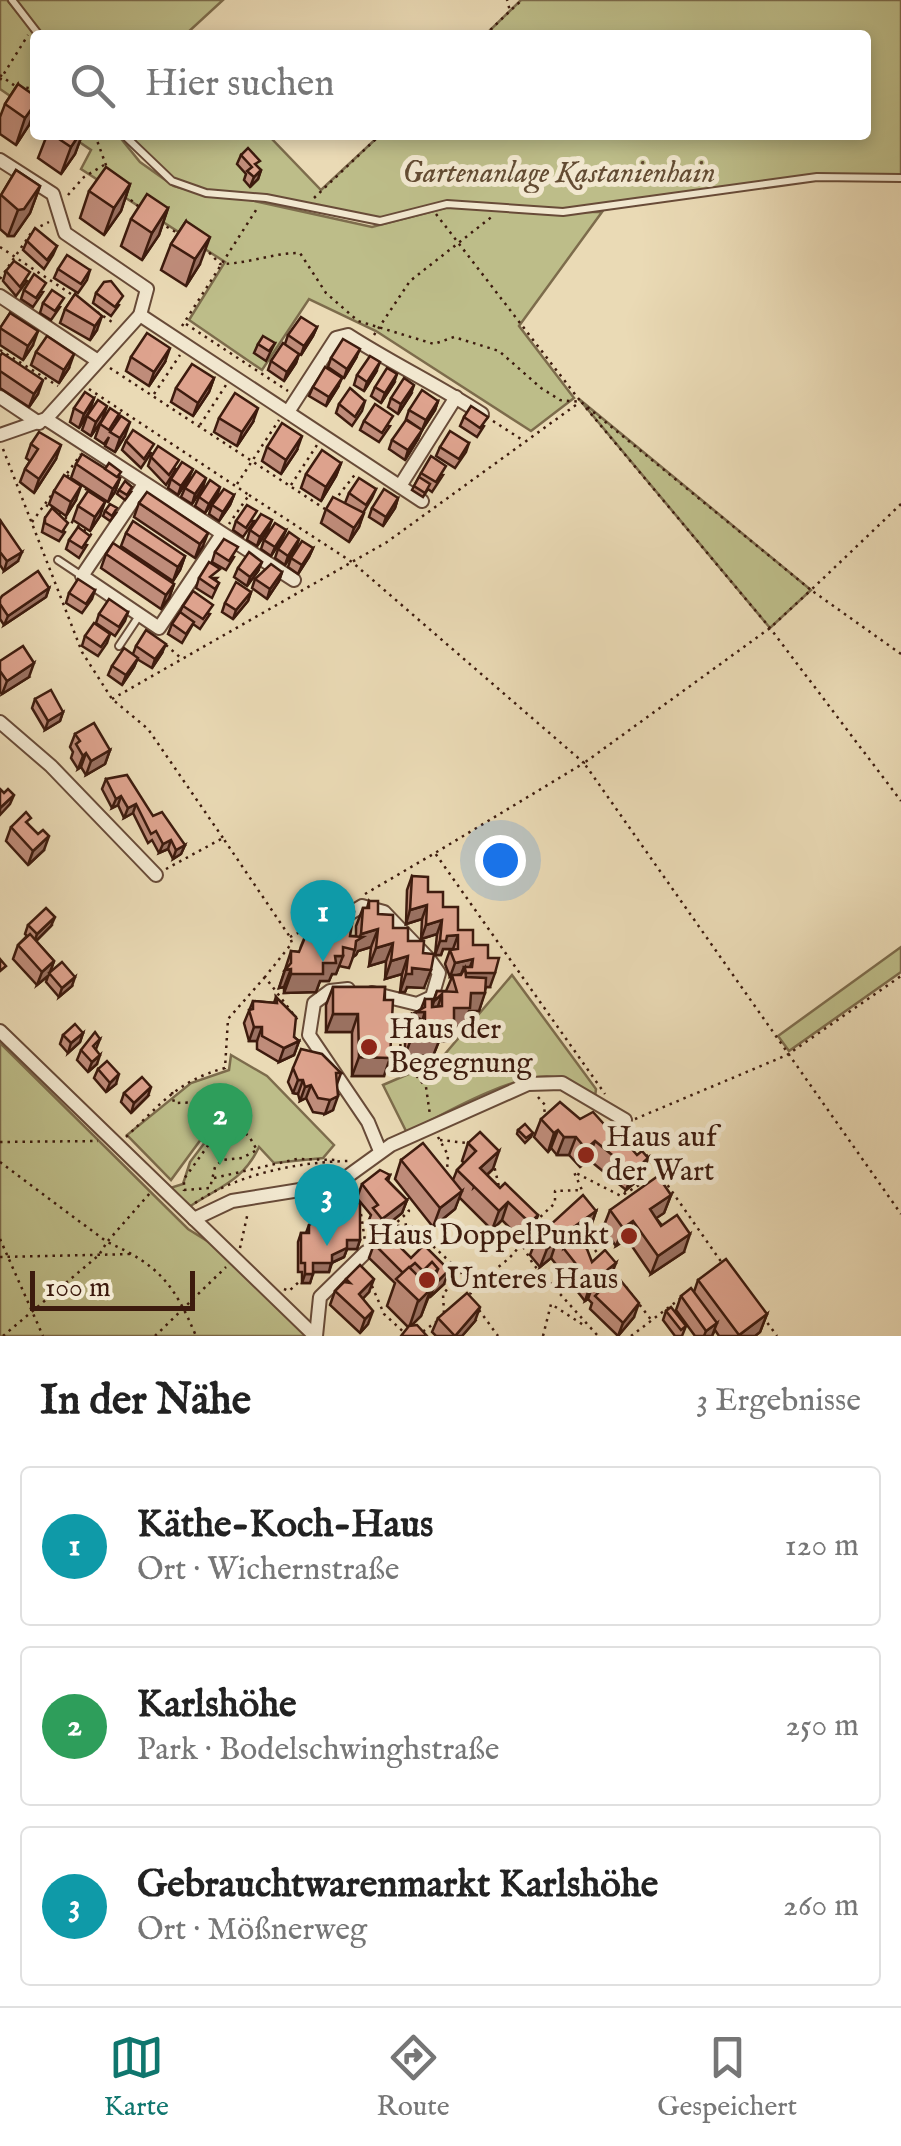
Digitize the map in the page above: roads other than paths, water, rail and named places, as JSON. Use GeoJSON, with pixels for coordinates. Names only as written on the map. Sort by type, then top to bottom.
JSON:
{"type":"FeatureCollection","features":[{"type":"Feature","properties":{"kind":"street"},"geometry":{"type":"LineString","coordinates":[[0,160],[53,194],[65,233],[148,289],[140,314],[43,421],[0,439]]}},
{"type":"Feature","properties":{"kind":"street"},"geometry":{"type":"LineString","coordinates":[[0,296],[98,361]]}},
{"type":"Feature","properties":{"kind":"street"},"geometry":{"type":"LineString","coordinates":[[140,314],[422,501]]}},
{"type":"Feature","properties":{"kind":"street"},"geometry":{"type":"LineString","coordinates":[[287,412],[336,338],[348,335],[414,378],[432,382],[484,415]]}},
{"type":"Feature","properties":{"kind":"street"},"geometry":{"type":"LineString","coordinates":[[0,397],[86,446],[294,580]]}},
{"type":"Feature","properties":{"kind":"street"},"geometry":{"type":"LineString","coordinates":[[400,486],[456,397]]}},
{"type":"Feature","properties":{"kind":"street"},"geometry":{"type":"LineString","coordinates":[[144,484],[82,576],[159,628],[222,534]]}},
{"type":"Feature","properties":{"kind":"street"},"geometry":{"type":"LineString","coordinates":[[0,722],[51,766],[156,875]]}},
{"type":"Feature","properties":{"kind":"street"},"geometry":{"type":"LineString","coordinates":[[308,949],[312,937],[362,906],[384,912],[439,973],[432,997],[416,1004],[364,990],[330,991],[314,1003],[309,1035],[368,1122],[380,1151]]}},
{"type":"Feature","properties":{"kind":"street"},"geometry":{"type":"LineString","coordinates":[[0,1031],[315,1336]]}},
{"type":"Feature","properties":{"kind":"street"},"geometry":{"type":"LineString","coordinates":[[187,1212],[255,1197],[325,1188],[348,1178],[380,1151],[528,1084],[562,1083],[625,1120]]}},
{"type":"Feature","properties":{"kind":"street"},"geometry":{"type":"LineString","coordinates":[[315,1336],[320,1297],[366,1252]]}},
{"type":"Feature","properties":{"kind":"lane"},"geometry":{"type":"LineString","coordinates":[[12,0],[36,30]]}},
{"type":"Feature","properties":{"kind":"lane"},"geometry":{"type":"LineString","coordinates":[[129,140],[172,181],[206,193],[266,198],[380,221],[448,204],[563,212],[817,177],[901,178]]}},
{"type":"Feature","properties":{"kind":"lane"},"geometry":{"type":"LineString","coordinates":[[58,560],[82,576]]}},
{"type":"Feature","properties":{"kind":"lane"},"geometry":{"type":"LineString","coordinates":[[118,646],[140,615]]}},
{"type":"Feature","properties":{"kind":"place","name":"Käthe-Koch-Haus"},"geometry":{"type":"Point","coordinates":[323,962]}},
{"type":"Feature","properties":{"kind":"place","name":"Haus der Begegnung"},"geometry":{"type":"Point","coordinates":[369,1047]}},
{"type":"Feature","properties":{"kind":"place","name":"Haus auf der Wart"},"geometry":{"type":"Point","coordinates":[586,1155]}},
{"type":"Feature","properties":{"kind":"place","name":"Karlshöhe"},"geometry":{"type":"Point","coordinates":[220,1165]}},
{"type":"Feature","properties":{"kind":"place","name":"Haus DoppelPunkt"},"geometry":{"type":"Point","coordinates":[629,1236]}},
{"type":"Feature","properties":{"kind":"place","name":"Gebrauchtwarenmarkt Karlshöhe"},"geometry":{"type":"Point","coordinates":[327,1246]}},
{"type":"Feature","properties":{"kind":"place","name":"Unteres Haus"},"geometry":{"type":"Point","coordinates":[427,1280]}},
{"type":"Feature","properties":{"kind":"park label","name":"Gartenanlage Kastanienhain"},"geometry":{"type":"Point","coordinates":[559,174]}}]}
